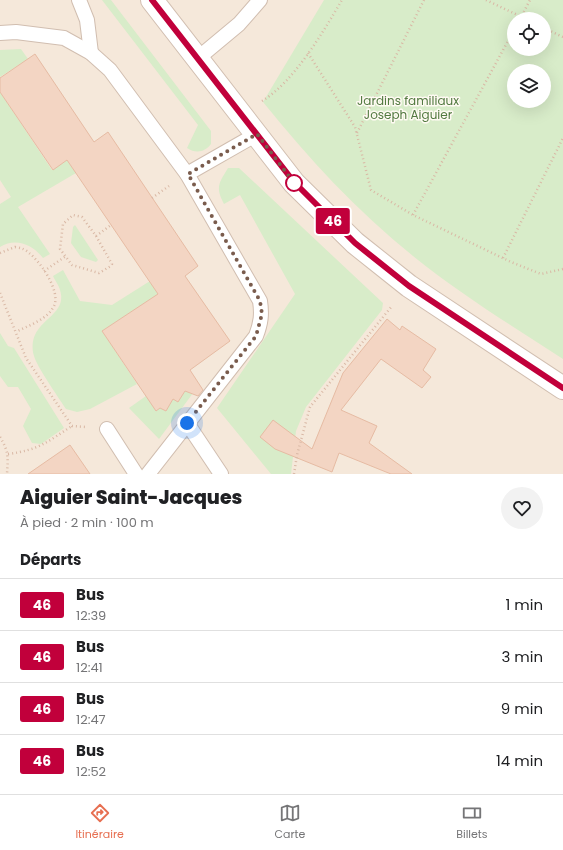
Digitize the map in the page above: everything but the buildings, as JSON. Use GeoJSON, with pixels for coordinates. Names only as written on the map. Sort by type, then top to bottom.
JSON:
{"type":"FeatureCollection","features":[{"type":"Feature","properties":{"kind":"street"},"geometry":{"type":"LineString","coordinates":[[152,0],[294,182],[355,243],[409,286],[563,388]]}},
{"type":"Feature","properties":{"kind":"lane"},"geometry":{"type":"LineString","coordinates":[[79,0],[87,20],[91,53]]}},
{"type":"Feature","properties":{"kind":"lane"},"geometry":{"type":"LineString","coordinates":[[197,59],[239,24],[260,0]]}},
{"type":"Feature","properties":{"kind":"lane"},"geometry":{"type":"LineString","coordinates":[[0,33],[16,32],[64,38],[91,53],[110,70],[188,174],[260,301],[262,314],[256,336],[148,474]]}},
{"type":"Feature","properties":{"kind":"lane"},"geometry":{"type":"LineString","coordinates":[[188,174],[257,134]]}},
{"type":"Feature","properties":{"kind":"lane"},"geometry":{"type":"LineString","coordinates":[[187,423],[221,474]]}},
{"type":"Feature","properties":{"kind":"lane"},"geometry":{"type":"LineString","coordinates":[[107,429],[136,474]]}},
{"type":"Feature","properties":{"kind":"path"},"geometry":{"type":"LineString","coordinates":[[242,114],[275,94],[308,53],[342,0]]}},
{"type":"Feature","properties":{"kind":"path"},"geometry":{"type":"LineString","coordinates":[[357,133],[424,0]]}},
{"type":"Feature","properties":{"kind":"path"},"geometry":{"type":"LineString","coordinates":[[486,0],[509,12]]}},
{"type":"Feature","properties":{"kind":"path"},"geometry":{"type":"LineString","coordinates":[[523,12],[530,0]]}},
{"type":"Feature","properties":{"kind":"path"},"geometry":{"type":"LineString","coordinates":[[551,31],[563,37]]}},
{"type":"Feature","properties":{"kind":"path"},"geometry":{"type":"LineString","coordinates":[[412,215],[507,43]]}},
{"type":"Feature","properties":{"kind":"path"},"geometry":{"type":"LineString","coordinates":[[308,53],[355,127],[371,190],[412,215],[503,258],[541,274],[563,269]]}},
{"type":"Feature","properties":{"kind":"path"},"geometry":{"type":"LineString","coordinates":[[503,258],[563,138]]}},
{"type":"Feature","properties":{"kind":"path"},"geometry":{"type":"LineString","coordinates":[[73,215],[82,217],[96,236],[111,260],[111,266],[99,272],[72,265],[60,249],[63,224],[73,215]]}},
{"type":"Feature","properties":{"kind":"path"},"geometry":{"type":"LineString","coordinates":[[96,236],[111,225]]}},
{"type":"Feature","properties":{"kind":"path"},"geometry":{"type":"LineString","coordinates":[[0,253],[15,247],[23,249],[34,257],[55,289],[57,296],[55,304],[47,315],[16,332]]}},
{"type":"Feature","properties":{"kind":"path"},"geometry":{"type":"LineString","coordinates":[[44,271],[66,256]]}},
{"type":"Feature","properties":{"kind":"path"},"geometry":{"type":"LineString","coordinates":[[294,474],[297,455],[310,407],[409,286]]}},
{"type":"Feature","properties":{"kind":"path"},"geometry":{"type":"LineString","coordinates":[[0,293],[1,300],[26,358],[72,426]]}},
{"type":"Feature","properties":{"kind":"path"},"geometry":{"type":"LineString","coordinates":[[8,454],[30,451],[40,447],[72,426],[107,429]]}},
{"type":"Feature","properties":{"kind":"path"},"geometry":{"type":"LineString","coordinates":[[0,437],[8,454],[7,474]]}},
{"type":"Feature","properties":{"kind":"shaded area"},"geometry":{"type":"Polygon","coordinates":[[[0,0],[563,0],[563,474],[0,474],[0,0]]]}},
{"type":"Feature","properties":{"kind":"green space"},"geometry":{"type":"Polygon","coordinates":[[[102,0],[111,0],[211,131],[211,144],[206,149],[194,151],[187,148],[198,125],[102,0]]]}},
{"type":"Feature","properties":{"kind":"green space","name":"Jardins familiaux Joseph Aiguier"},"geometry":{"type":"Polygon","coordinates":[[[324,0],[563,0],[563,359],[468,297],[392,239],[334,183],[263,102],[324,0]]]}},
{"type":"Feature","properties":{"kind":"green space"},"geometry":{"type":"Polygon","coordinates":[[[21,49],[28,59],[0,77],[0,50],[21,49]]]}},
{"type":"Feature","properties":{"kind":"green space"},"geometry":{"type":"Polygon","coordinates":[[[0,92],[52,170],[67,160],[76,173],[18,207],[50,254],[43,258],[34,249],[24,244],[12,243],[0,247],[0,204],[11,197],[0,180],[0,92]]]}},
{"type":"Feature","properties":{"kind":"green space"},"geometry":{"type":"Polygon","coordinates":[[[228,168],[239,168],[383,303],[382,310],[306,407],[296,431],[291,474],[271,474],[217,408],[295,294],[240,195],[224,204],[221,198],[219,185],[228,168]]]}},
{"type":"Feature","properties":{"kind":"green space"},"geometry":{"type":"Polygon","coordinates":[[[75,225],[98,260],[96,262],[81,257],[71,243],[73,227],[75,225]]]}},
{"type":"Feature","properties":{"kind":"green space"},"geometry":{"type":"Polygon","coordinates":[[[63,270],[80,301],[112,305],[150,281],[158,294],[102,331],[137,384],[90,409],[77,412],[66,409],[44,375],[34,356],[33,344],[36,334],[53,314],[61,300],[59,288],[53,276],[63,270]]]}},
{"type":"Feature","properties":{"kind":"green space"},"geometry":{"type":"Polygon","coordinates":[[[0,333],[8,346],[14,348],[64,428],[41,444],[32,443],[23,426],[31,409],[18,387],[8,387],[0,376],[0,333]]]}},
{"type":"Feature","properties":{"kind":"green space"},"geometry":{"type":"Polygon","coordinates":[[[199,385],[159,439],[129,408],[146,396],[156,411],[160,408],[166,411],[173,399],[178,402],[185,391],[199,385]]]}},
{"type":"Feature","properties":{"kind":"bus line","name":"46"},"geometry":{"type":"LineString","coordinates":[[152,0],[294,182],[355,243],[409,286],[563,388]]}},
{"type":"Feature","properties":{"kind":"route"},"geometry":{"type":"LineString","coordinates":[[187,423],[256,336],[260,326],[262,314],[260,301],[188,174],[257,134],[294,183]]}}]}
